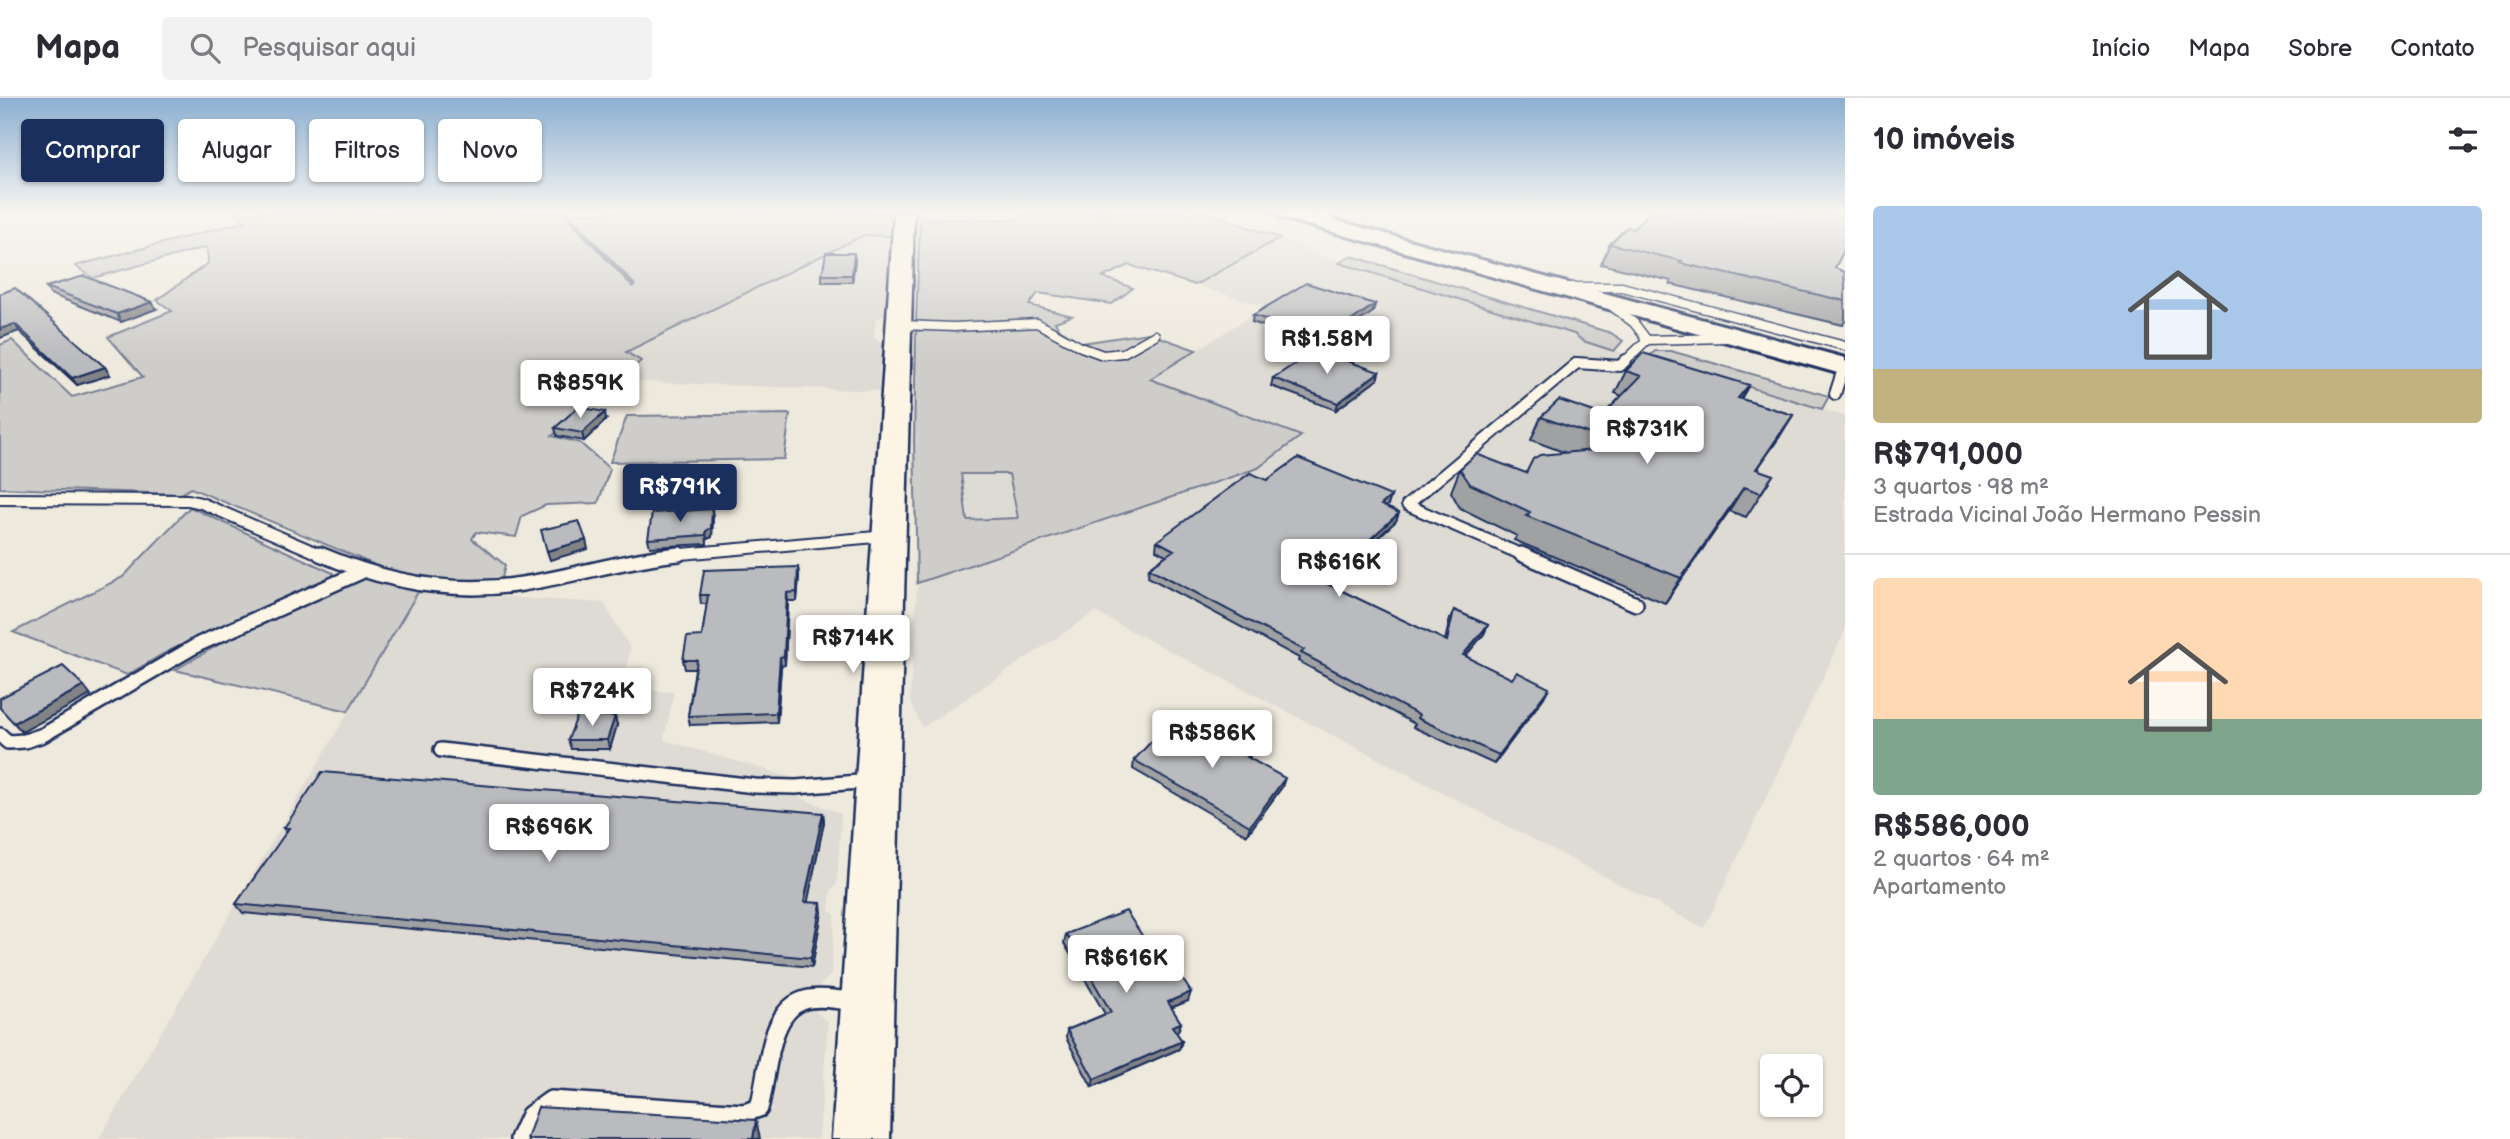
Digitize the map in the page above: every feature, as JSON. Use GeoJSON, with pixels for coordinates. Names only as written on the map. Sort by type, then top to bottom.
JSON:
{"type":"FeatureCollection","features":[{"type":"Feature","properties":{"kind":"main road"},"geometry":{"type":"LineString","coordinates":[[869,1132],[867,1001],[879,780],[887,536],[903,262]]}},
{"type":"Feature","properties":{"kind":"main road"},"geometry":{"type":"LineString","coordinates":[[1471,262],[1740,338],[1845,360]]}},
{"type":"Feature","properties":{"kind":"lane"},"geometry":{"type":"LineString","coordinates":[[1556,287],[1622,287],[1845,360],[1835,394]]}},
{"type":"Feature","properties":{"kind":"lane"},"geometry":{"type":"LineString","coordinates":[[1603,300],[1634,323],[1647,340]]}},
{"type":"Feature","properties":{"kind":"lane"},"geometry":{"type":"LineString","coordinates":[[901,325],[954,327],[1037,323],[1081,347],[1103,355],[1123,353],[1154,335]]}},
{"type":"Feature","properties":{"kind":"lane"},"geometry":{"type":"LineString","coordinates":[[1636,604],[1407,505],[1577,363],[1620,366],[1647,340],[1740,338]]}},
{"type":"Feature","properties":{"kind":"lane"},"geometry":{"type":"LineString","coordinates":[[0,499],[188,500],[201,503],[360,572],[411,583],[490,588],[524,584],[647,557],[887,536]]}},
{"type":"Feature","properties":{"kind":"lane"},"geometry":{"type":"LineString","coordinates":[[0,735],[8,742],[25,741],[43,735],[199,644],[360,572]]}},
{"type":"Feature","properties":{"kind":"lane"},"geometry":{"type":"LineString","coordinates":[[442,750],[755,786],[796,787],[879,780]]}},
{"type":"Feature","properties":{"kind":"lane"},"geometry":{"type":"LineString","coordinates":[[519,1139],[526,1118],[537,1105],[551,1100],[744,1113],[759,1108],[764,1095],[775,1032],[787,1012],[804,1000],[867,1001]]}},
{"type":"Feature","properties":{"kind":"shaded area"},"geometry":{"type":"Polygon","coordinates":[[[92,262],[153,262],[93,278],[75,266],[92,262]]]}},
{"type":"Feature","properties":{"kind":"shaded area"},"geometry":{"type":"Polygon","coordinates":[[[810,262],[889,262],[886,314],[876,319],[874,338],[884,343],[882,391],[617,381],[641,361],[625,352],[810,262]]]}},
{"type":"Feature","properties":{"kind":"shaded area"},"geometry":{"type":"Polygon","coordinates":[[[810,262],[626,352],[641,361],[552,436],[580,443],[610,469],[598,503],[546,505],[522,516],[516,537],[476,532],[472,539],[505,565],[498,595],[418,592],[348,711],[175,670],[244,630],[361,577],[373,564],[191,488],[181,494],[0,488],[0,345],[12,340],[72,397],[143,377],[108,337],[172,311],[157,300],[208,263],[810,262]]]}},
{"type":"Feature","properties":{"kind":"shaded area"},"geometry":{"type":"Polygon","coordinates":[[[918,262],[1237,262],[1195,285],[1129,265],[1103,277],[1133,288],[1112,304],[1038,293],[1029,305],[1072,316],[1055,322],[1058,328],[1082,343],[1148,333],[1196,350],[1150,379],[1301,436],[1258,468],[917,583],[914,440],[916,331],[954,324],[916,321],[918,262]],[[961,474],[967,520],[1018,518],[1009,474],[961,474]]]}},
{"type":"Feature","properties":{"kind":"shaded area"},"geometry":{"type":"Polygon","coordinates":[[[1237,262],[1336,262],[1574,334],[1583,341],[1679,370],[1693,370],[1845,416],[1845,631],[1704,928],[1095,612],[922,728],[910,701],[917,583],[1258,468],[1300,437],[1149,379],[1266,307],[1195,285],[1237,262]]]}},
{"type":"Feature","properties":{"kind":"shaded area"},"geometry":{"type":"Polygon","coordinates":[[[1370,262],[1611,333],[1623,341],[1614,351],[1583,341],[1574,334],[1339,263],[1370,262]]]}},
{"type":"Feature","properties":{"kind":"shaded area"},"geometry":{"type":"Polygon","coordinates":[[[1655,351],[1671,351],[1829,396],[1822,409],[1693,370],[1645,360],[1655,351]]]}},
{"type":"Feature","properties":{"kind":"shaded area"},"geometry":{"type":"Polygon","coordinates":[[[790,414],[784,459],[610,462],[627,416],[790,414]]]}},
{"type":"Feature","properties":{"kind":"shaded area"},"geometry":{"type":"Polygon","coordinates":[[[961,474],[1009,474],[1018,518],[966,520],[961,474]]]}},
{"type":"Feature","properties":{"kind":"shaded area"},"geometry":{"type":"Polygon","coordinates":[[[190,507],[333,573],[333,578],[227,623],[127,675],[13,632],[123,577],[190,507]]]}},
{"type":"Feature","properties":{"kind":"shaded area"},"geometry":{"type":"Polygon","coordinates":[[[418,592],[604,603],[630,648],[624,688],[674,692],[664,740],[797,779],[794,795],[841,814],[837,884],[831,890],[829,910],[835,915],[831,975],[816,990],[815,1011],[828,1022],[819,1139],[99,1139],[418,592]]]}},
{"type":"Feature","properties":{"kind":"building"},"geometry":{"type":"Polygon","coordinates":[[[824,262],[853,262],[852,275],[822,275],[824,262]]]}},
{"type":"Feature","properties":{"kind":"building"},"geometry":{"type":"Polygon","coordinates":[[[1838,262],[1835,268],[1845,272],[1845,301],[1680,263],[1838,262]]]}},
{"type":"Feature","properties":{"kind":"building"},"geometry":{"type":"Polygon","coordinates":[[[84,276],[152,302],[117,314],[46,287],[84,276]]]}},
{"type":"Feature","properties":{"kind":"building"},"geometry":{"type":"Polygon","coordinates":[[[1306,283],[1375,304],[1325,339],[1253,315],[1306,283]]]}},
{"type":"Feature","properties":{"kind":"building"},"geometry":{"type":"Polygon","coordinates":[[[15,288],[105,367],[72,378],[15,324],[0,329],[0,294],[15,288]]]}},
{"type":"Feature","properties":{"kind":"building"},"geometry":{"type":"Polygon","coordinates":[[[1316,350],[1379,372],[1338,403],[1273,378],[1316,350]]]}},
{"type":"Feature","properties":{"kind":"building"},"geometry":{"type":"Polygon","coordinates":[[[1643,353],[1749,385],[1738,398],[1793,415],[1756,469],[1773,475],[1761,493],[1744,487],[1681,578],[1526,516],[1530,512],[1470,484],[1460,469],[1476,454],[1526,473],[1533,459],[1540,455],[1627,447],[1541,417],[1559,400],[1603,415],[1641,376],[1626,371],[1643,353]]]}},
{"type":"Feature","properties":{"kind":"building"},"geometry":{"type":"Polygon","coordinates":[[[578,407],[605,412],[582,433],[555,428],[578,407]]]}},
{"type":"Feature","properties":{"kind":"building"},"geometry":{"type":"Polygon","coordinates":[[[1298,458],[1391,496],[1381,505],[1399,513],[1323,582],[1447,641],[1454,610],[1488,625],[1463,655],[1512,679],[1517,672],[1549,688],[1499,755],[1417,718],[1419,715],[1301,653],[1304,650],[1149,568],[1174,550],[1157,541],[1250,473],[1267,480],[1298,458]]]}},
{"type":"Feature","properties":{"kind":"building"},"geometry":{"type":"Polygon","coordinates":[[[712,509],[711,528],[706,531],[706,535],[648,539],[652,513],[712,509]]]}},
{"type":"Feature","properties":{"kind":"building"},"geometry":{"type":"Polygon","coordinates":[[[579,521],[586,540],[547,551],[541,530],[579,521]]]}},
{"type":"Feature","properties":{"kind":"building"},"geometry":{"type":"Polygon","coordinates":[[[798,567],[797,592],[787,593],[784,656],[780,657],[776,713],[688,716],[697,660],[683,660],[687,637],[702,636],[708,595],[700,595],[704,570],[798,567]]]}},
{"type":"Feature","properties":{"kind":"building"},"geometry":{"type":"Polygon","coordinates":[[[63,666],[84,686],[14,723],[0,708],[0,698],[63,666]]]}},
{"type":"Feature","properties":{"kind":"building"},"geometry":{"type":"Polygon","coordinates":[[[577,716],[615,716],[607,740],[568,740],[577,716]]]}},
{"type":"Feature","properties":{"kind":"building"},"geometry":{"type":"Polygon","coordinates":[[[1173,718],[1211,739],[1217,732],[1252,751],[1247,757],[1285,778],[1250,826],[1134,760],[1173,718]]]}},
{"type":"Feature","properties":{"kind":"building"},"geometry":{"type":"Polygon","coordinates":[[[322,772],[823,813],[804,902],[821,903],[811,958],[236,904],[289,828],[284,828],[322,772]]]}},
{"type":"Feature","properties":{"kind":"building"},"geometry":{"type":"Polygon","coordinates":[[[1126,911],[1149,946],[1158,942],[1191,992],[1168,1002],[1181,1023],[1172,1026],[1182,1041],[1094,1079],[1067,1030],[1111,1012],[1066,934],[1126,911]]]}},
{"type":"Feature","properties":{"kind":"building"},"geometry":{"type":"Polygon","coordinates":[[[538,1107],[756,1120],[753,1139],[527,1139],[538,1107]]]}},
{"type":"Feature","properties":{"kind":"waterway"},"geometry":{"type":"LineString","coordinates":[[611,262],[633,285]]}}]}
